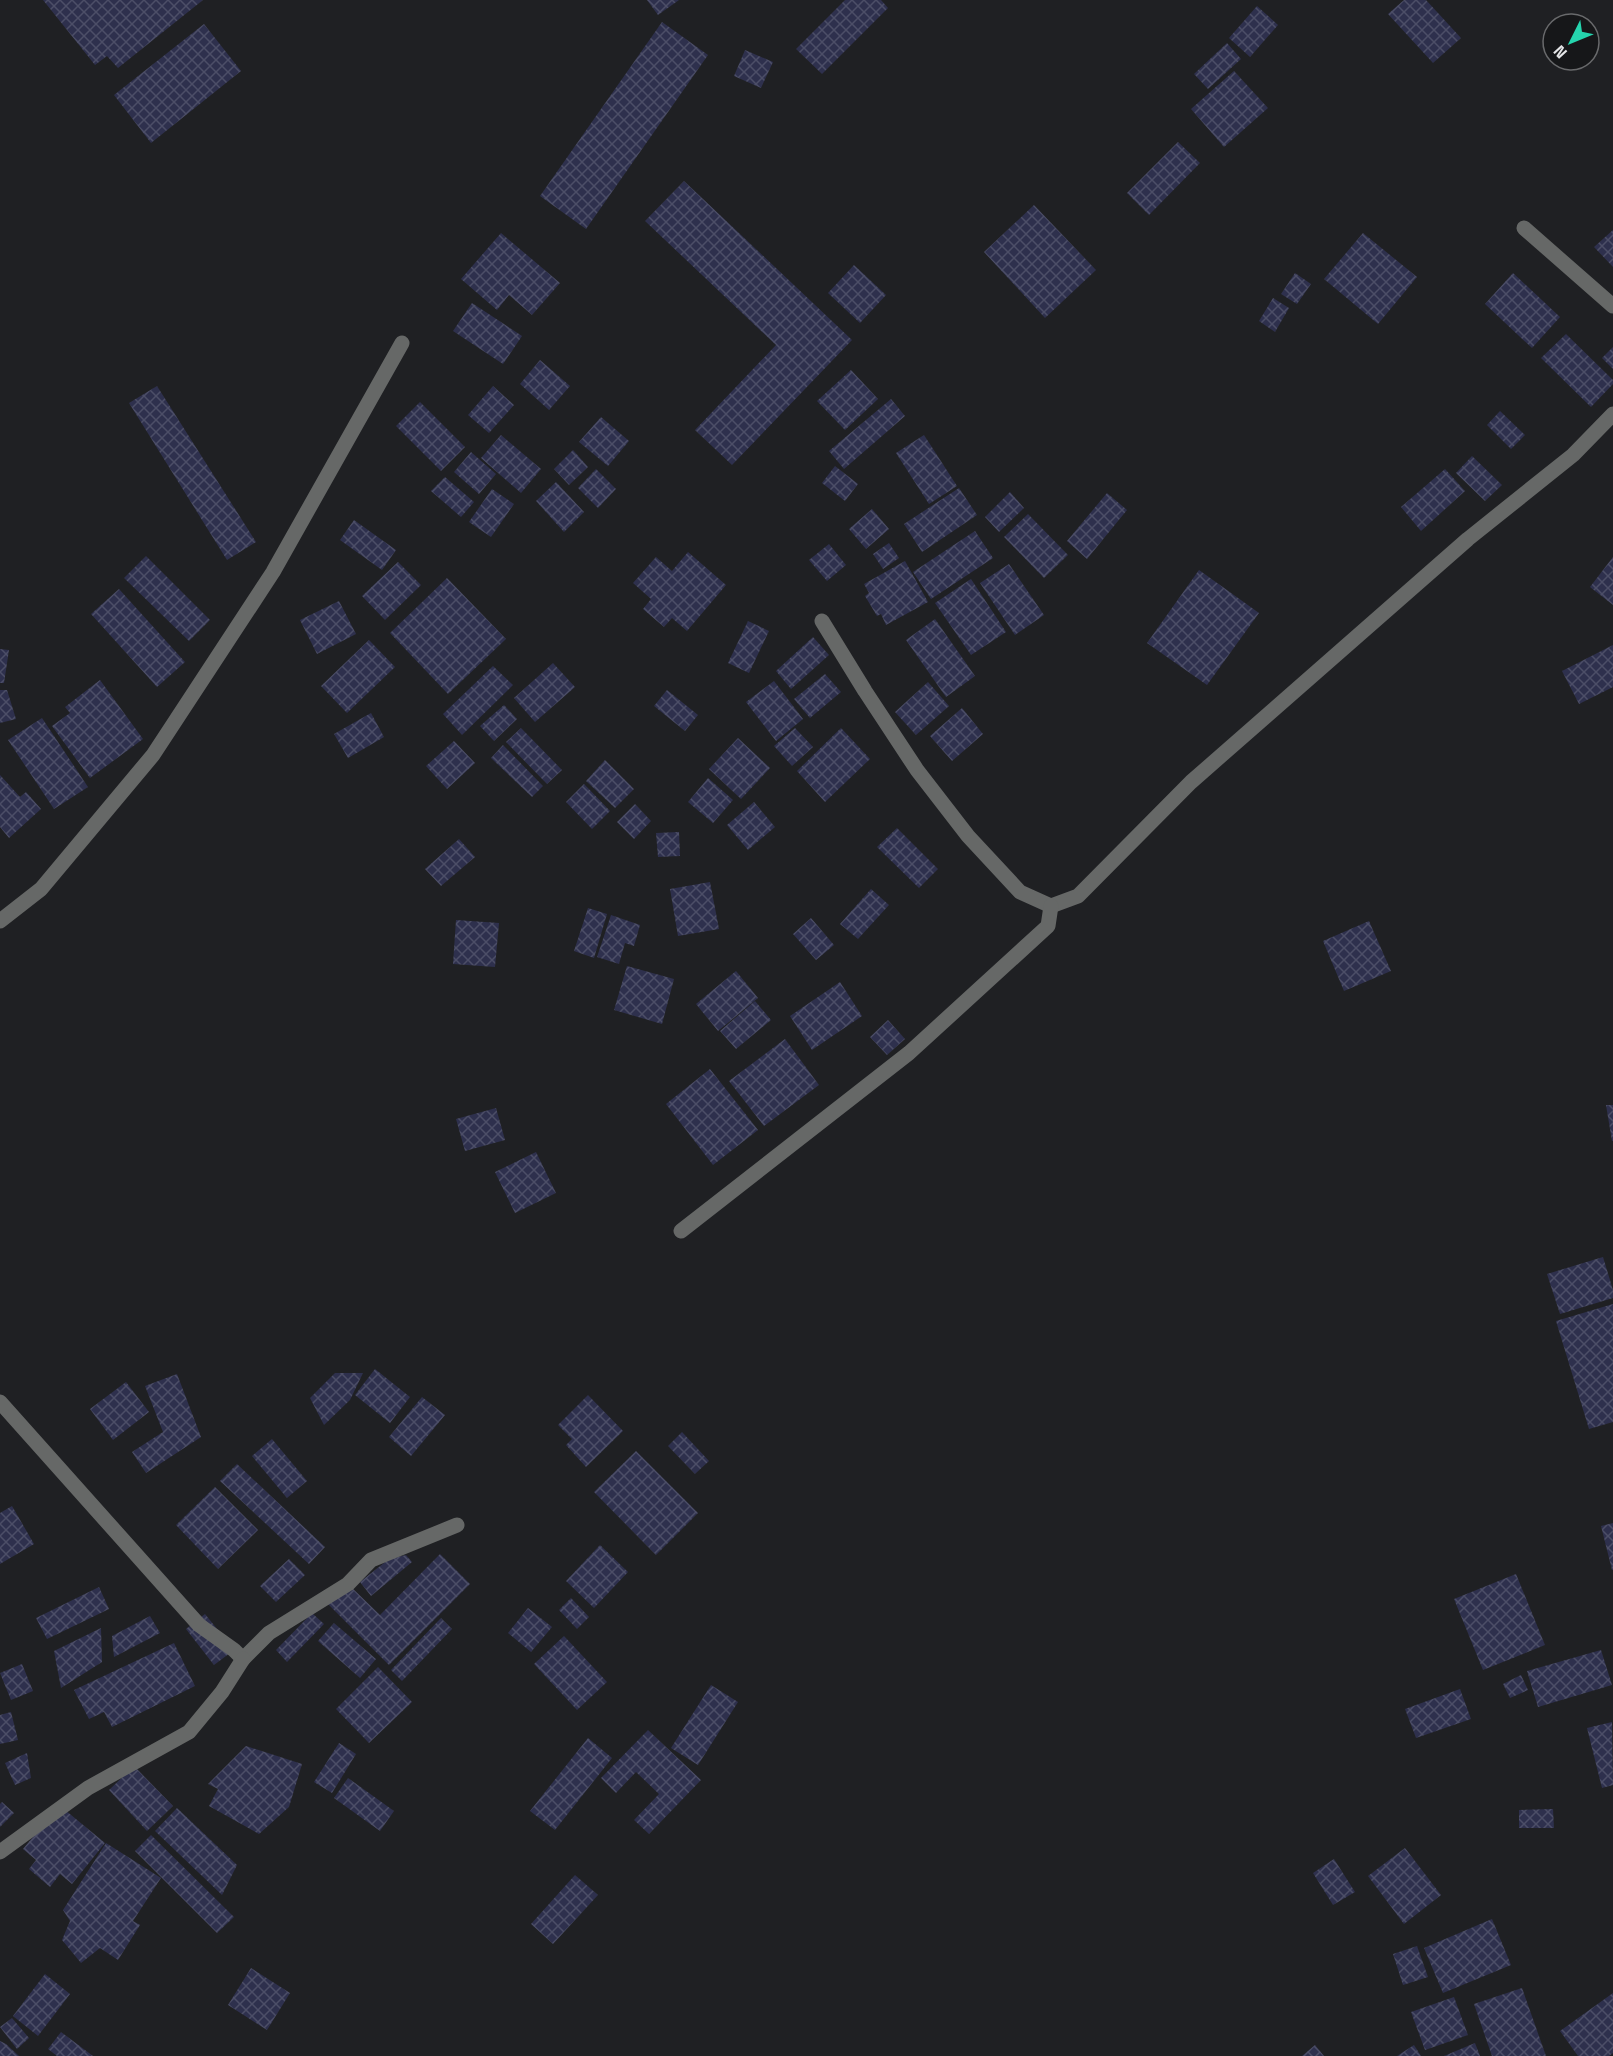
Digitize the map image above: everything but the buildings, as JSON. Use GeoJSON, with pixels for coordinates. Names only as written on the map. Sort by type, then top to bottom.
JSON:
{"type":"FeatureCollection","features":[{"type":"Feature","properties":{"kind":"street"},"geometry":{"type":"LineString","coordinates":[[1524,228],[1613,306]]}},
{"type":"Feature","properties":{"kind":"street"},"geometry":{"type":"LineString","coordinates":[[0,921],[41,889],[153,755],[273,572],[402,343]]}},
{"type":"Feature","properties":{"kind":"street"},"geometry":{"type":"LineString","coordinates":[[822,621],[910,760],[968,836],[1020,892],[1051,906],[1077,896],[1191,782],[1435,567],[1573,455],[1613,414]]}},
{"type":"Feature","properties":{"kind":"street"},"geometry":{"type":"LineString","coordinates":[[681,1231],[909,1053],[1048,926],[1051,906]]}},
{"type":"Feature","properties":{"kind":"street"},"geometry":{"type":"LineString","coordinates":[[0,1402],[199,1625],[243,1659]]}},
{"type":"Feature","properties":{"kind":"street"},"geometry":{"type":"LineString","coordinates":[[0,1852],[88,1788],[189,1732],[222,1692],[243,1659],[269,1633],[348,1584],[371,1560],[457,1525]]}}]}
